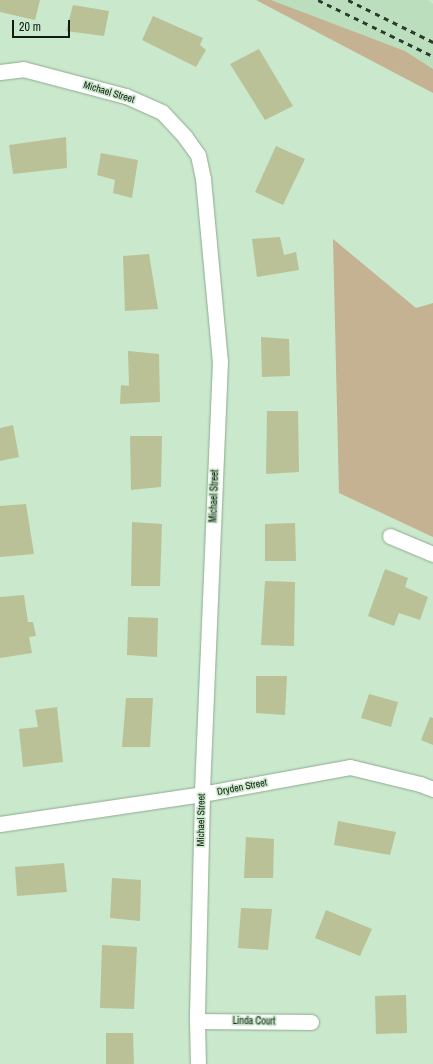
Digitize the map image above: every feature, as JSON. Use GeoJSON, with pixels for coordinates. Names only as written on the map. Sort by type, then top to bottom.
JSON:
{"type":"FeatureCollection","features":[{"type":"Feature","properties":{"kind":"street","name":"Michael Street"},"geometry":{"type":"LineString","coordinates":[[0,72],[23,69],[126,96],[162,112],[185,137],[198,155],[203,179],[220,361],[202,794],[197,1021],[198,1064]]}},
{"type":"Feature","properties":{"kind":"street"},"geometry":{"type":"LineString","coordinates":[[390,536],[433,554]]}},
{"type":"Feature","properties":{"kind":"street","name":"Dryden Street"},"geometry":{"type":"LineString","coordinates":[[0,824],[202,794],[350,767],[420,784],[433,789]]}},
{"type":"Feature","properties":{"kind":"street","name":"Linda Court"},"geometry":{"type":"LineString","coordinates":[[197,1021],[311,1022]]}},
{"type":"Feature","properties":{"kind":"shaded area"},"geometry":{"type":"Polygon","coordinates":[[[256,0],[271,0],[405,51],[433,69],[433,93],[256,0]]]}},
{"type":"Feature","properties":{"kind":"shaded area"},"geometry":{"type":"Polygon","coordinates":[[[271,0],[428,0],[433,4],[433,69],[405,51],[271,0]]]}},
{"type":"Feature","properties":{"kind":"shaded area"},"geometry":{"type":"Polygon","coordinates":[[[333,239],[416,308],[433,303],[433,537],[339,493],[333,239]]]}},
{"type":"Feature","properties":{"kind":"building"},"geometry":{"type":"Polygon","coordinates":[[[0,0],[40,0],[35,20],[0,12],[0,0]]]}},
{"type":"Feature","properties":{"kind":"building"},"geometry":{"type":"Polygon","coordinates":[[[73,5],[109,11],[104,36],[66,31],[73,5]]]}},
{"type":"Feature","properties":{"kind":"building"},"geometry":{"type":"Polygon","coordinates":[[[153,16],[203,38],[200,45],[206,50],[196,67],[142,40],[153,16]]]}},
{"type":"Feature","properties":{"kind":"building"},"geometry":{"type":"Polygon","coordinates":[[[259,49],[293,106],[265,120],[230,64],[259,49]]]}},
{"type":"Feature","properties":{"kind":"building"},"geometry":{"type":"Polygon","coordinates":[[[66,137],[67,168],[13,174],[9,145],[66,137]]]}},
{"type":"Feature","properties":{"kind":"building"},"geometry":{"type":"Polygon","coordinates":[[[276,146],[305,159],[283,205],[255,192],[276,146]]]}},
{"type":"Feature","properties":{"kind":"building"},"geometry":{"type":"Polygon","coordinates":[[[101,153],[138,160],[132,198],[113,193],[115,180],[97,175],[101,153]]]}},
{"type":"Feature","properties":{"kind":"building"},"geometry":{"type":"Polygon","coordinates":[[[280,237],[284,255],[296,252],[299,270],[257,277],[252,239],[280,237]]]}},
{"type":"Feature","properties":{"kind":"building"},"geometry":{"type":"Polygon","coordinates":[[[149,254],[158,309],[125,311],[123,256],[149,254]]]}},
{"type":"Feature","properties":{"kind":"building"},"geometry":{"type":"Polygon","coordinates":[[[261,337],[289,339],[290,376],[262,377],[261,337]]]}},
{"type":"Feature","properties":{"kind":"building"},"geometry":{"type":"Polygon","coordinates":[[[128,351],[159,354],[160,402],[120,404],[121,385],[129,386],[128,351]]]}},
{"type":"Feature","properties":{"kind":"building"},"geometry":{"type":"Polygon","coordinates":[[[267,411],[298,411],[299,472],[266,474],[267,411]]]}},
{"type":"Feature","properties":{"kind":"building"},"geometry":{"type":"Polygon","coordinates":[[[13,425],[19,457],[0,461],[0,428],[13,425]]]}},
{"type":"Feature","properties":{"kind":"building"},"geometry":{"type":"Polygon","coordinates":[[[130,436],[162,436],[161,487],[131,490],[130,436]]]}},
{"type":"Feature","properties":{"kind":"building"},"geometry":{"type":"Polygon","coordinates":[[[26,504],[34,554],[0,557],[0,506],[26,504]]]}},
{"type":"Feature","properties":{"kind":"building"},"geometry":{"type":"Polygon","coordinates":[[[132,522],[162,524],[160,586],[131,586],[132,522]]]}},
{"type":"Feature","properties":{"kind":"building"},"geometry":{"type":"Polygon","coordinates":[[[295,523],[296,561],[265,561],[265,524],[295,523]]]}},
{"type":"Feature","properties":{"kind":"building"},"geometry":{"type":"Polygon","coordinates":[[[385,569],[408,578],[405,587],[428,597],[420,620],[399,613],[394,626],[368,616],[385,569]]]}},
{"type":"Feature","properties":{"kind":"building"},"geometry":{"type":"Polygon","coordinates":[[[265,581],[295,582],[294,646],[261,645],[265,581]]]}},
{"type":"Feature","properties":{"kind":"building"},"geometry":{"type":"Polygon","coordinates":[[[24,595],[28,622],[33,622],[36,636],[29,637],[32,653],[0,658],[0,597],[24,595]]]}},
{"type":"Feature","properties":{"kind":"building"},"geometry":{"type":"Polygon","coordinates":[[[128,617],[158,618],[157,657],[127,655],[128,617]]]}},
{"type":"Feature","properties":{"kind":"building"},"geometry":{"type":"Polygon","coordinates":[[[256,676],[287,676],[285,715],[256,713],[256,676]]]}},
{"type":"Feature","properties":{"kind":"building"},"geometry":{"type":"Polygon","coordinates":[[[369,694],[398,702],[391,727],[361,718],[369,694]]]}},
{"type":"Feature","properties":{"kind":"building"},"geometry":{"type":"Polygon","coordinates":[[[126,698],[153,698],[150,747],[122,747],[126,698]]]}},
{"type":"Feature","properties":{"kind":"building"},"geometry":{"type":"Polygon","coordinates":[[[57,707],[63,762],[23,767],[19,729],[38,727],[35,710],[57,707]]]}},
{"type":"Feature","properties":{"kind":"building"},"geometry":{"type":"Polygon","coordinates":[[[430,717],[433,718],[433,745],[421,740],[430,717]]]}},
{"type":"Feature","properties":{"kind":"building"},"geometry":{"type":"Polygon","coordinates":[[[338,821],[396,832],[390,855],[334,845],[338,821]]]}},
{"type":"Feature","properties":{"kind":"building"},"geometry":{"type":"Polygon","coordinates":[[[246,837],[274,839],[273,878],[244,878],[246,837]]]}},
{"type":"Feature","properties":{"kind":"building"},"geometry":{"type":"Polygon","coordinates":[[[64,863],[67,892],[17,896],[15,867],[64,863]]]}},
{"type":"Feature","properties":{"kind":"building"},"geometry":{"type":"Polygon","coordinates":[[[112,878],[141,880],[140,921],[110,918],[112,878]]]}},
{"type":"Feature","properties":{"kind":"building"},"geometry":{"type":"Polygon","coordinates":[[[241,908],[272,909],[268,950],[238,948],[241,908]]]}},
{"type":"Feature","properties":{"kind":"building"},"geometry":{"type":"Polygon","coordinates":[[[326,910],[372,929],[360,956],[315,938],[326,910]]]}},
{"type":"Feature","properties":{"kind":"building"},"geometry":{"type":"Polygon","coordinates":[[[102,945],[137,947],[134,1009],[100,1008],[102,945]]]}},
{"type":"Feature","properties":{"kind":"building"},"geometry":{"type":"Polygon","coordinates":[[[406,995],[407,1033],[376,1034],[375,996],[406,995]]]}},
{"type":"Feature","properties":{"kind":"building"},"geometry":{"type":"Polygon","coordinates":[[[106,1033],[133,1033],[134,1064],[106,1064],[106,1033]]]}},
{"type":"Feature","properties":{"kind":"railway"},"geometry":{"type":"LineString","coordinates":[[318,0],[433,56]]}},
{"type":"Feature","properties":{"kind":"railway"},"geometry":{"type":"LineString","coordinates":[[348,0],[433,42]]}}]}
